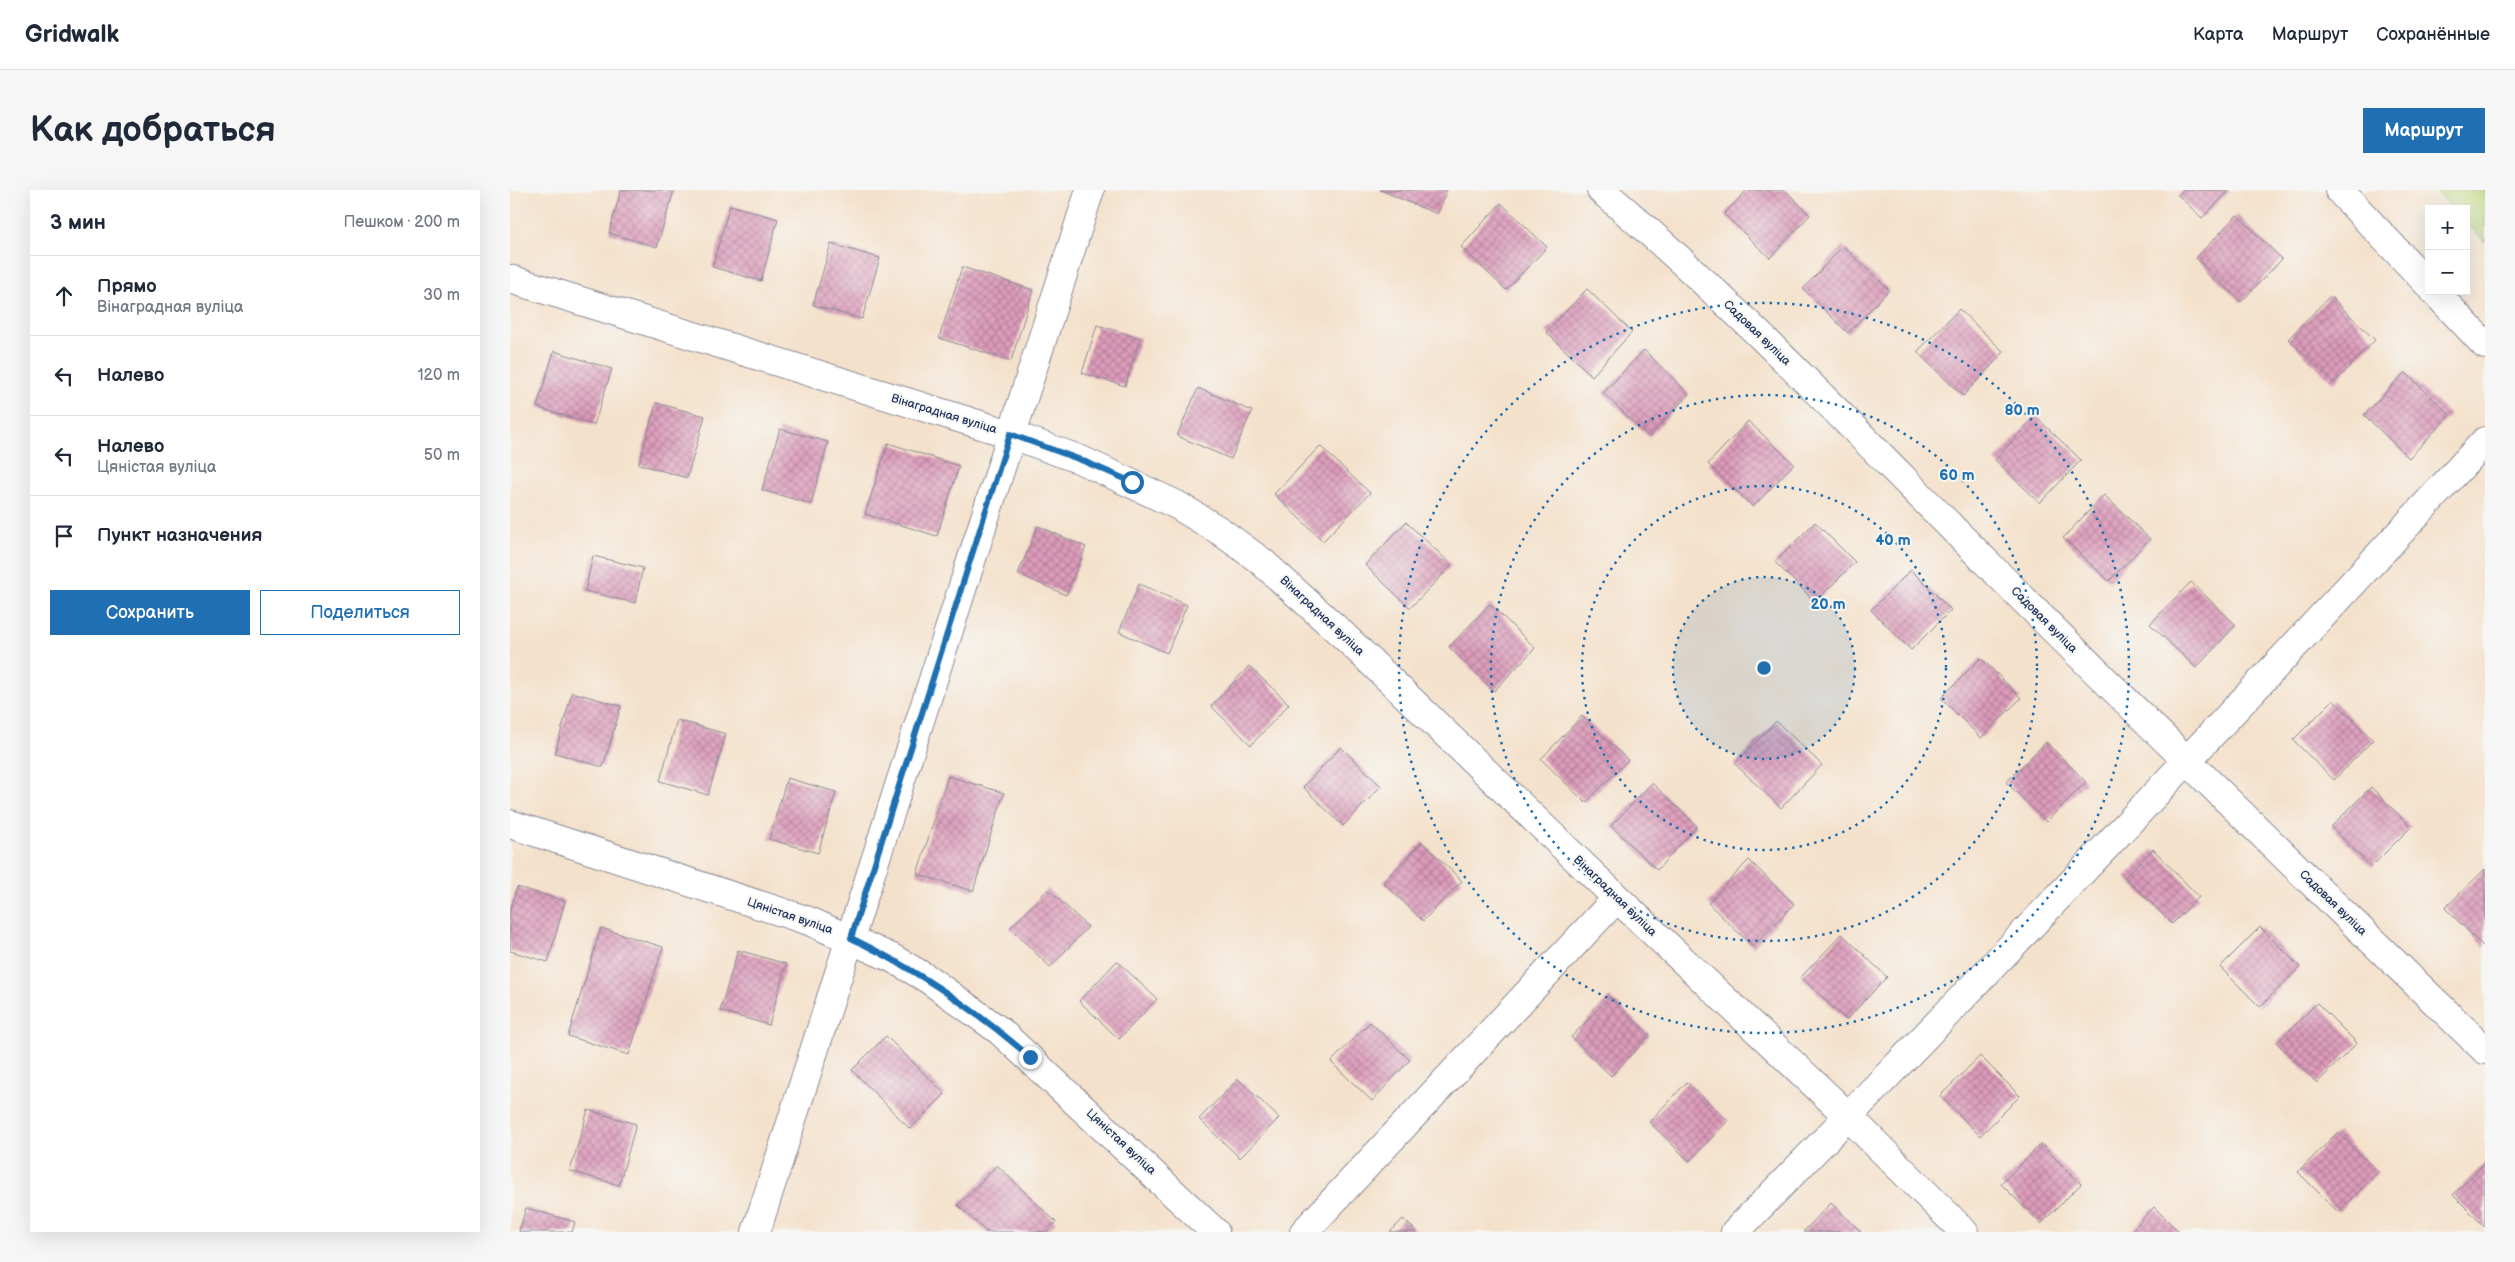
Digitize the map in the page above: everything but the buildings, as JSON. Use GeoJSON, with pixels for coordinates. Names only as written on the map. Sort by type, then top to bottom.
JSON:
{"type":"FeatureCollection","features":[{"type":"Feature","properties":{"kind":"street"},"geometry":{"type":"LineString","coordinates":[[756,1232],[1010,434],[1090,190]]}},
{"type":"Feature","properties":{"kind":"street","name":"Садовая вуліца"},"geometry":{"type":"LineString","coordinates":[[1602,190],[1646,228],[1750,325],[2186,762],[2485,1050]]}},
{"type":"Feature","properties":{"kind":"street"},"geometry":{"type":"LineString","coordinates":[[2339,190],[2425,281]]}},
{"type":"Feature","properties":{"kind":"street","name":"Вінаградная вуліца"},"geometry":{"type":"LineString","coordinates":[[510,279],[1010,434],[1081,460],[1162,497],[1220,531],[1261,561],[1352,642],[1617,898],[1849,1116],[1964,1232]]}},
{"type":"Feature","properties":{"kind":"street"},"geometry":{"type":"LineString","coordinates":[[2438,295],[2485,345]]}},
{"type":"Feature","properties":{"kind":"street"},"geometry":{"type":"LineString","coordinates":[[1735,1232],[1849,1116],[2186,762],[2485,441]]}},
{"type":"Feature","properties":{"kind":"street","name":"Цяністая вуліца"},"geometry":{"type":"LineString","coordinates":[[510,824],[770,908],[851,938],[892,958],[928,979],[1000,1031],[1215,1232]]}},
{"type":"Feature","properties":{"kind":"street"},"geometry":{"type":"LineString","coordinates":[[1304,1232],[1617,898]]}},
{"type":"Feature","properties":{"kind":"green space"},"geometry":{"type":"Polygon","coordinates":[[[2436,190],[2485,190],[2485,242],[2470,226],[2470,205],[2449,205],[2436,190]]]}},
{"type":"Feature","properties":{"kind":"route"},"geometry":{"type":"LineString","coordinates":[[1030,1057],[1000,1031],[928,979],[892,958],[851,938],[1010,434],[1081,460],[1132,482]]}}]}
